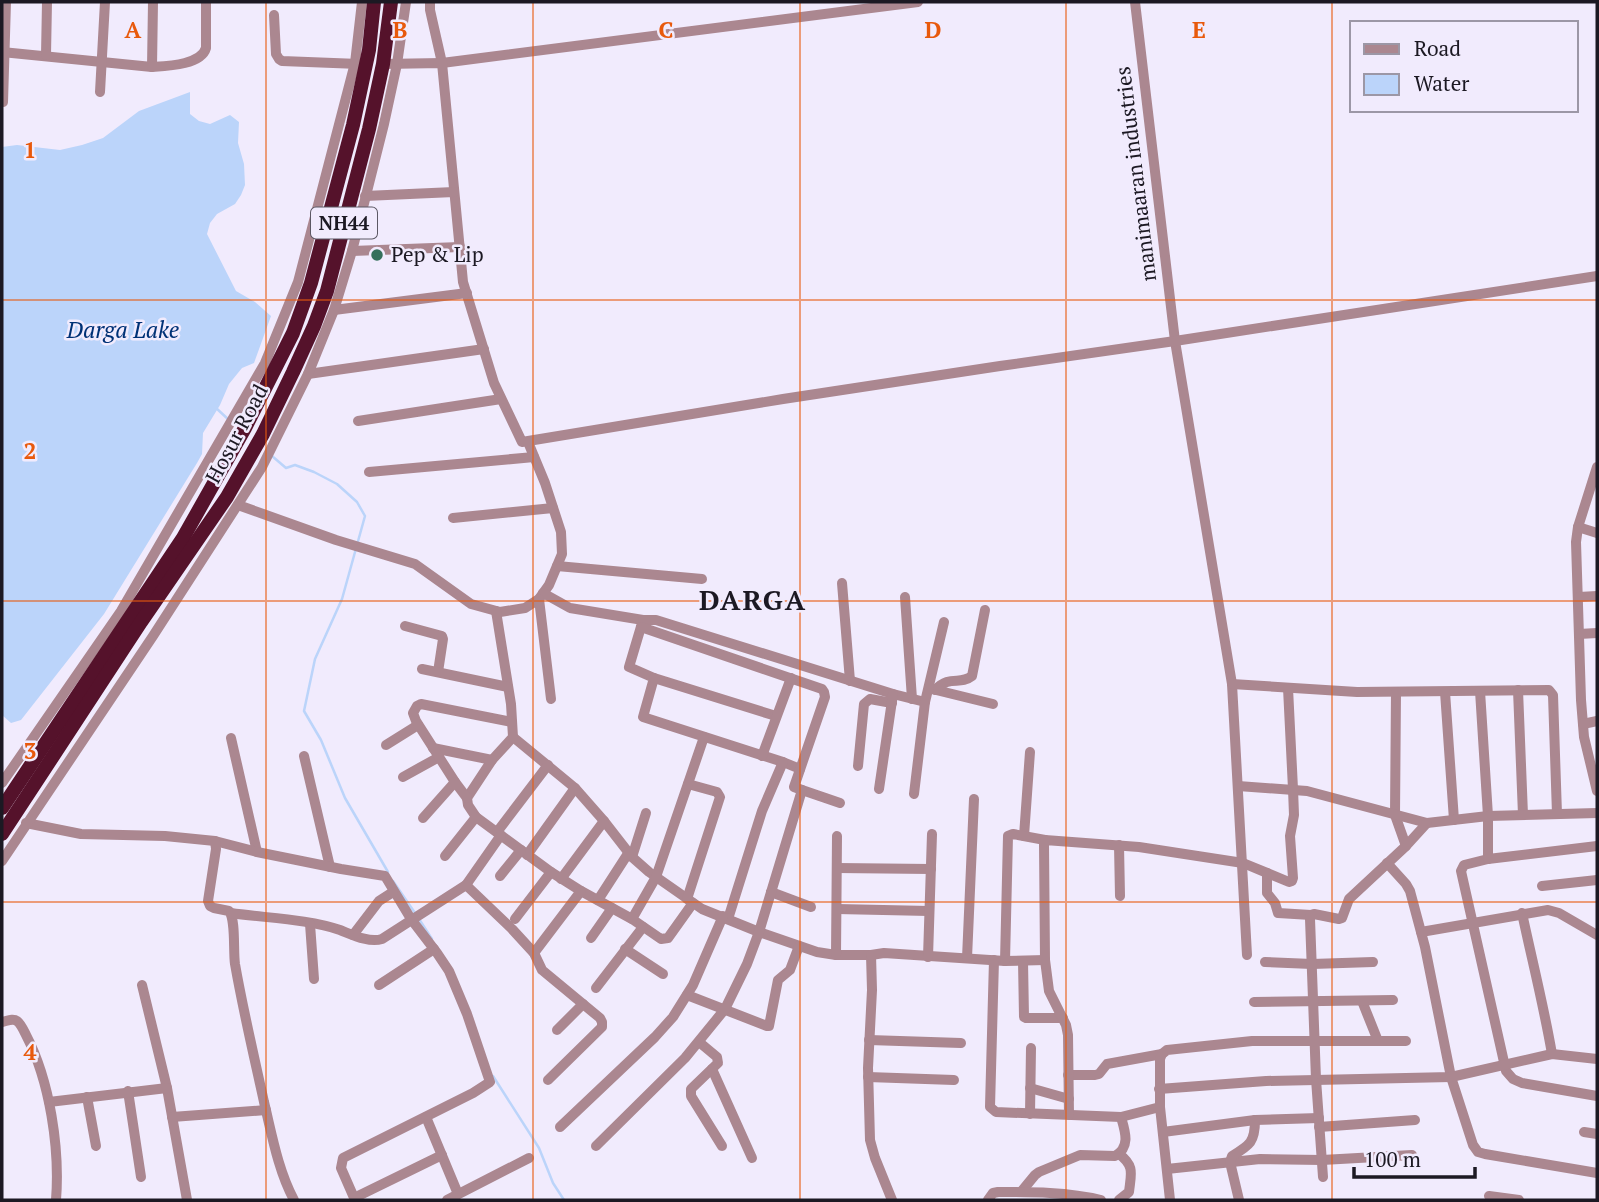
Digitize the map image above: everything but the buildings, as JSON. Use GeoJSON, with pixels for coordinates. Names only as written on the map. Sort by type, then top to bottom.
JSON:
{"type":"FeatureCollection","features":[{"type":"Feature","properties":{"kind":"highway","name":"Hosur Road"},"geometry":{"type":"LineString","coordinates":[[2,808],[6,788],[183,538],[233,450],[241,421],[293,333],[311,283],[353,125],[361,64],[369,50],[374,2]]}},
{"type":"Feature","properties":{"kind":"highway","name":"Hosur Road"},"geometry":{"type":"LineString","coordinates":[[2,834],[141,622],[227,498],[255,463],[269,438],[327,291],[369,129],[390,64],[391,2]]}},
{"type":"Feature","properties":{"kind":"street"},"geometry":{"type":"LineString","coordinates":[[3,102],[6,2]]}},
{"type":"Feature","properties":{"kind":"street"},"geometry":{"type":"LineString","coordinates":[[46,55],[47,2]]}},
{"type":"Feature","properties":{"kind":"street"},"geometry":{"type":"LineString","coordinates":[[100,92],[105,2]]}},
{"type":"Feature","properties":{"kind":"street"},"geometry":{"type":"LineString","coordinates":[[152,67],[153,2]]}},
{"type":"Feature","properties":{"kind":"street"},"geometry":{"type":"LineString","coordinates":[[3,52],[152,67],[177,65],[202,57],[206,53],[206,2]]}},
{"type":"Feature","properties":{"kind":"street"},"geometry":{"type":"LineString","coordinates":[[274,15],[276,54],[282,61],[361,64],[362,2]]}},
{"type":"Feature","properties":{"kind":"street"},"geometry":{"type":"LineString","coordinates":[[269,438],[308,374],[334,310],[384,124],[390,64],[406,2]]}},
{"type":"Feature","properties":{"kind":"street"},"geometry":{"type":"LineString","coordinates":[[430,2],[442,63],[463,282],[494,383],[522,442],[811,395],[1597,276]]}},
{"type":"Feature","properties":{"kind":"street"},"geometry":{"type":"LineString","coordinates":[[390,64],[442,63],[918,2]]}},
{"type":"Feature","properties":{"kind":"street","name":"manimaaran industries"},"geometry":{"type":"LineString","coordinates":[[1135,2],[1175,341],[1232,684],[1247,955]]}},
{"type":"Feature","properties":{"kind":"street"},"geometry":{"type":"LineString","coordinates":[[365,195],[454,192]]}},
{"type":"Feature","properties":{"kind":"street"},"geometry":{"type":"LineString","coordinates":[[352,251],[460,247]]}},
{"type":"Feature","properties":{"kind":"street"},"geometry":{"type":"LineString","coordinates":[[334,310],[467,293]]}},
{"type":"Feature","properties":{"kind":"street"},"geometry":{"type":"LineString","coordinates":[[308,374],[484,349]]}},
{"type":"Feature","properties":{"kind":"street"},"geometry":{"type":"LineString","coordinates":[[358,421],[501,399]]}},
{"type":"Feature","properties":{"kind":"street"},"geometry":{"type":"LineString","coordinates":[[6,788],[14,764],[121,611],[222,440],[241,421]]}},
{"type":"Feature","properties":{"kind":"street"},"geometry":{"type":"LineString","coordinates":[[238,505],[336,540],[415,564],[471,604],[500,612],[524,608],[541,596],[549,585],[562,554],[561,532],[528,442]]}},
{"type":"Feature","properties":{"kind":"street"},"geometry":{"type":"LineString","coordinates":[[369,472],[534,457]]}},
{"type":"Feature","properties":{"kind":"street"},"geometry":{"type":"LineString","coordinates":[[2,861],[238,505],[255,463]]}},
{"type":"Feature","properties":{"kind":"street"},"geometry":{"type":"LineString","coordinates":[[1597,471],[1593,497],[1578,527],[1576,542],[1584,737],[1597,791]]}},
{"type":"Feature","properties":{"kind":"street"},"geometry":{"type":"LineString","coordinates":[[453,518],[553,508]]}},
{"type":"Feature","properties":{"kind":"street"},"geometry":{"type":"LineString","coordinates":[[1578,527],[1597,533]]}},
{"type":"Feature","properties":{"kind":"street"},"geometry":{"type":"LineString","coordinates":[[557,566],[702,579]]}},
{"type":"Feature","properties":{"kind":"street"},"geometry":{"type":"LineString","coordinates":[[842,583],[850,681]]}},
{"type":"Feature","properties":{"kind":"street"},"geometry":{"type":"LineString","coordinates":[[541,596],[570,608],[642,624],[822,689],[825,694],[794,787],[840,803]]}},
{"type":"Feature","properties":{"kind":"street"},"geometry":{"type":"LineString","coordinates":[[541,596],[551,699]]}},
{"type":"Feature","properties":{"kind":"street"},"geometry":{"type":"LineString","coordinates":[[1579,597],[1597,596]]}},
{"type":"Feature","properties":{"kind":"street"},"geometry":{"type":"LineString","coordinates":[[905,597],[912,699]]}},
{"type":"Feature","properties":{"kind":"street"},"geometry":{"type":"LineString","coordinates":[[932,689],[945,681],[966,680],[972,676],[985,610]]}},
{"type":"Feature","properties":{"kind":"street"},"geometry":{"type":"LineString","coordinates":[[467,798],[492,760],[513,737],[496,611]]}},
{"type":"Feature","properties":{"kind":"street"},"geometry":{"type":"LineString","coordinates":[[642,624],[656,620],[850,681],[892,699]]}},
{"type":"Feature","properties":{"kind":"street"},"geometry":{"type":"LineString","coordinates":[[914,794],[925,702],[932,689],[944,622]]}},
{"type":"Feature","properties":{"kind":"street"},"geometry":{"type":"LineString","coordinates":[[642,624],[629,667],[654,678],[776,716]]}},
{"type":"Feature","properties":{"kind":"street"},"geometry":{"type":"LineString","coordinates":[[405,626],[442,636],[438,672]]}},
{"type":"Feature","properties":{"kind":"street"},"geometry":{"type":"LineString","coordinates":[[1579,634],[1597,633]]}},
{"type":"Feature","properties":{"kind":"street"},"geometry":{"type":"LineString","coordinates":[[422,668],[508,687]]}},
{"type":"Feature","properties":{"kind":"street"},"geometry":{"type":"LineString","coordinates":[[654,678],[643,717],[800,769]]}},
{"type":"Feature","properties":{"kind":"street"},"geometry":{"type":"LineString","coordinates":[[762,756],[790,678]]}},
{"type":"Feature","properties":{"kind":"street"},"geometry":{"type":"LineString","coordinates":[[1232,684],[1357,692],[1549,690],[1553,695],[1557,814]]}},
{"type":"Feature","properties":{"kind":"street"},"geometry":{"type":"LineString","coordinates":[[1160,1107],[1121,1116],[996,1112],[990,1107],[1008,836],[1013,834],[1045,840],[1119,845],[1243,863],[1289,882],[1293,878],[1290,836],[1294,815],[1288,688]]}},
{"type":"Feature","properties":{"kind":"street"},"geometry":{"type":"LineString","coordinates":[[932,689],[993,704]]}},
{"type":"Feature","properties":{"kind":"street"},"geometry":{"type":"LineString","coordinates":[[1518,690],[1523,815]]}},
{"type":"Feature","properties":{"kind":"street"},"geometry":{"type":"LineString","coordinates":[[1480,691],[1488,859]]}},
{"type":"Feature","properties":{"kind":"street"},"geometry":{"type":"LineString","coordinates":[[1396,692],[1395,815],[1406,846]]}},
{"type":"Feature","properties":{"kind":"street"},"geometry":{"type":"LineString","coordinates":[[1445,692],[1454,820]]}},
{"type":"Feature","properties":{"kind":"street"},"geometry":{"type":"LineString","coordinates":[[858,766],[864,704],[870,699],[912,699],[925,702]]}},
{"type":"Feature","properties":{"kind":"street"},"geometry":{"type":"LineString","coordinates":[[879,789],[892,699]]}},
{"type":"Feature","properties":{"kind":"street"},"geometry":{"type":"LineString","coordinates":[[512,722],[421,704],[413,713],[418,725],[467,798],[476,817],[561,879],[665,940],[690,901],[720,797],[717,792],[688,783]]}},
{"type":"Feature","properties":{"kind":"street"},"geometry":{"type":"LineString","coordinates":[[1583,723],[1597,721]]}},
{"type":"Feature","properties":{"kind":"street"},"geometry":{"type":"LineString","coordinates":[[386,745],[418,725]]}},
{"type":"Feature","properties":{"kind":"street"},"geometry":{"type":"LineString","coordinates":[[513,737],[575,788],[630,855],[702,909],[799,946],[836,955],[884,953],[1045,960]]}},
{"type":"Feature","properties":{"kind":"street"},"geometry":{"type":"LineString","coordinates":[[632,919],[656,877],[704,737]]}},
{"type":"Feature","properties":{"kind":"street"},"geometry":{"type":"LineString","coordinates":[[231,738],[257,852]]}},
{"type":"Feature","properties":{"kind":"street"},"geometry":{"type":"LineString","coordinates":[[433,748],[492,760]]}},
{"type":"Feature","properties":{"kind":"street"},"geometry":{"type":"LineString","coordinates":[[1024,836],[1030,752]]}},
{"type":"Feature","properties":{"kind":"street"},"geometry":{"type":"LineString","coordinates":[[304,755],[330,867]]}},
{"type":"Feature","properties":{"kind":"street"},"geometry":{"type":"LineString","coordinates":[[403,777],[439,758]]}},
{"type":"Feature","properties":{"kind":"street"},"geometry":{"type":"LineString","coordinates":[[2,762],[14,764]]}},
{"type":"Feature","properties":{"kind":"street"},"geometry":{"type":"LineString","coordinates":[[560,1126],[662,1029],[687,995],[725,918],[762,811],[783,762]]}},
{"type":"Feature","properties":{"kind":"street"},"geometry":{"type":"LineString","coordinates":[[215,841],[208,901],[210,906],[232,914],[327,926],[376,941],[466,885],[548,765]]}},
{"type":"Feature","properties":{"kind":"street"},"geometry":{"type":"LineString","coordinates":[[423,818],[455,782]]}},
{"type":"Feature","properties":{"kind":"street"},"geometry":{"type":"LineString","coordinates":[[1238,786],[1307,791],[1427,823],[1488,816],[1597,813]]}},
{"type":"Feature","properties":{"kind":"street"},"geometry":{"type":"LineString","coordinates":[[500,876],[524,853],[575,788]]}},
{"type":"Feature","properties":{"kind":"street"},"geometry":{"type":"LineString","coordinates":[[596,1146],[669,1075],[725,1009],[759,932],[802,790]]}},
{"type":"Feature","properties":{"kind":"street"},"geometry":{"type":"LineString","coordinates":[[967,958],[974,799]]}},
{"type":"Feature","properties":{"kind":"street"},"geometry":{"type":"LineString","coordinates":[[598,900],[630,855],[646,813]]}},
{"type":"Feature","properties":{"kind":"street"},"geometry":{"type":"LineString","coordinates":[[445,856],[476,817]]}},
{"type":"Feature","properties":{"kind":"street"},"geometry":{"type":"LineString","coordinates":[[561,879],[604,821]]}},
{"type":"Feature","properties":{"kind":"street"},"geometry":{"type":"LineString","coordinates":[[26,823],[81,834],[165,836],[215,841],[257,852],[384,876],[446,965],[490,1082],[343,1158],[341,1168],[355,1199],[442,1155]]}},
{"type":"Feature","properties":{"kind":"street"},"geometry":{"type":"LineString","coordinates":[[1267,873],[1267,893],[1275,903],[1278,913],[1339,919],[1342,918],[1349,899],[1427,823]]}},
{"type":"Feature","properties":{"kind":"street"},"geometry":{"type":"LineString","coordinates":[[928,957],[932,834]]}},
{"type":"Feature","properties":{"kind":"street"},"geometry":{"type":"LineString","coordinates":[[836,955],[837,836]]}},
{"type":"Feature","properties":{"kind":"street"},"geometry":{"type":"LineString","coordinates":[[1045,840],[1045,960],[1049,991],[1063,1018],[1068,1035],[1069,1115]]}},
{"type":"Feature","properties":{"kind":"street"},"geometry":{"type":"LineString","coordinates":[[1119,845],[1120,896]]}},
{"type":"Feature","properties":{"kind":"street"},"geometry":{"type":"LineString","coordinates":[[1597,846],[1488,859],[1464,865],[1461,871],[1506,1071],[1513,1079],[1522,1083],[1597,1096]]}},
{"type":"Feature","properties":{"kind":"street"},"geometry":{"type":"LineString","coordinates":[[1387,863],[1410,891],[1451,1077],[1473,1145],[1478,1152],[1485,1154],[1597,1173]]}},
{"type":"Feature","properties":{"kind":"street"},"geometry":{"type":"LineString","coordinates":[[837,868],[931,869]]}},
{"type":"Feature","properties":{"kind":"street"},"geometry":{"type":"LineString","coordinates":[[515,919],[551,872]]}},
{"type":"Feature","properties":{"kind":"street"},"geometry":{"type":"LineString","coordinates":[[1542,886],[1597,880]]}},
{"type":"Feature","properties":{"kind":"street"},"geometry":{"type":"LineString","coordinates":[[466,885],[534,953],[542,970],[602,1022],[601,1027],[548,1080]]}},
{"type":"Feature","properties":{"kind":"street"},"geometry":{"type":"LineString","coordinates":[[534,953],[581,891]]}},
{"type":"Feature","properties":{"kind":"street"},"geometry":{"type":"LineString","coordinates":[[353,935],[379,901],[393,892]]}},
{"type":"Feature","properties":{"kind":"street"},"geometry":{"type":"LineString","coordinates":[[771,892],[811,907]]}},
{"type":"Feature","properties":{"kind":"street"},"geometry":{"type":"LineString","coordinates":[[591,938],[612,908]]}},
{"type":"Feature","properties":{"kind":"street"},"geometry":{"type":"LineString","coordinates":[[837,909],[929,911]]}},
{"type":"Feature","properties":{"kind":"street"},"geometry":{"type":"LineString","coordinates":[[1421,932],[1548,910],[1597,935]]}},
{"type":"Feature","properties":{"kind":"street"},"geometry":{"type":"LineString","coordinates":[[1522,913],[1552,1054]]}},
{"type":"Feature","properties":{"kind":"street"},"geometry":{"type":"LineString","coordinates":[[232,914],[236,965],[266,1110],[283,1178],[294,1200]]}},
{"type":"Feature","properties":{"kind":"street"},"geometry":{"type":"LineString","coordinates":[[1311,915],[1316,1079],[1323,1177]]}},
{"type":"Feature","properties":{"kind":"street"},"geometry":{"type":"LineString","coordinates":[[310,923],[314,979]]}},
{"type":"Feature","properties":{"kind":"street"},"geometry":{"type":"LineString","coordinates":[[596,988],[643,927]]}},
{"type":"Feature","properties":{"kind":"street"},"geometry":{"type":"LineString","coordinates":[[687,995],[769,1026],[778,980],[790,970],[799,946]]}},
{"type":"Feature","properties":{"kind":"street"},"geometry":{"type":"LineString","coordinates":[[379,985],[434,949]]}},
{"type":"Feature","properties":{"kind":"street"},"geometry":{"type":"LineString","coordinates":[[625,949],[663,974]]}},
{"type":"Feature","properties":{"kind":"street"},"geometry":{"type":"LineString","coordinates":[[871,955],[868,1077],[870,1140],[892,1200]]}},
{"type":"Feature","properties":{"kind":"street"},"geometry":{"type":"LineString","coordinates":[[1024,961],[1024,1017],[1063,1018]]}},
{"type":"Feature","properties":{"kind":"street"},"geometry":{"type":"LineString","coordinates":[[1265,962],[1373,962]]}},
{"type":"Feature","properties":{"kind":"street"},"geometry":{"type":"LineString","coordinates":[[142,985],[167,1088],[187,1200]]}},
{"type":"Feature","properties":{"kind":"street"},"geometry":{"type":"LineString","coordinates":[[1362,1000],[1378,1041]]}},
{"type":"Feature","properties":{"kind":"street"},"geometry":{"type":"LineString","coordinates":[[1254,1002],[1392,1000]]}},
{"type":"Feature","properties":{"kind":"street"},"geometry":{"type":"LineString","coordinates":[[557,1030],[583,1004]]}},
{"type":"Feature","properties":{"kind":"street"},"geometry":{"type":"LineString","coordinates":[[2,1022],[12,1019],[19,1023],[38,1064],[49,1102],[58,1180],[56,1200]]}},
{"type":"Feature","properties":{"kind":"street"},"geometry":{"type":"LineString","coordinates":[[869,1040],[961,1043]]}},
{"type":"Feature","properties":{"kind":"street"},"geometry":{"type":"LineString","coordinates":[[1068,1075],[1095,1075],[1107,1064],[1167,1051],[1252,1041],[1406,1041]]}},
{"type":"Feature","properties":{"kind":"street"},"geometry":{"type":"LineString","coordinates":[[699,1042],[718,1063],[690,1092],[722,1146]]}},
{"type":"Feature","properties":{"kind":"street"},"geometry":{"type":"LineString","coordinates":[[1030,1114],[1031,1048]]}},
{"type":"Feature","properties":{"kind":"street"},"geometry":{"type":"LineString","coordinates":[[1162,1054],[1159,1089],[1170,1200]]}},
{"type":"Feature","properties":{"kind":"street"},"geometry":{"type":"LineString","coordinates":[[1159,1089],[1266,1081],[1451,1077],[1552,1054],[1597,1059]]}},
{"type":"Feature","properties":{"kind":"street"},"geometry":{"type":"LineString","coordinates":[[712,1069],[752,1158]]}},
{"type":"Feature","properties":{"kind":"street"},"geometry":{"type":"LineString","coordinates":[[868,1077],[954,1080]]}},
{"type":"Feature","properties":{"kind":"street"},"geometry":{"type":"LineString","coordinates":[[49,1102],[167,1088]]}},
{"type":"Feature","properties":{"kind":"street"},"geometry":{"type":"LineString","coordinates":[[1030,1088],[1069,1099]]}},
{"type":"Feature","properties":{"kind":"street"},"geometry":{"type":"LineString","coordinates":[[128,1091],[141,1177]]}},
{"type":"Feature","properties":{"kind":"street"},"geometry":{"type":"LineString","coordinates":[[88,1097],[96,1146]]}},
{"type":"Feature","properties":{"kind":"street"},"geometry":{"type":"LineString","coordinates":[[172,1117],[266,1110]]}},
{"type":"Feature","properties":{"kind":"street"},"geometry":{"type":"LineString","coordinates":[[1021,1192],[1039,1172],[1075,1156],[1119,1154],[1127,1135],[1121,1116]]}},
{"type":"Feature","properties":{"kind":"street"},"geometry":{"type":"LineString","coordinates":[[426,1117],[458,1194]]}},
{"type":"Feature","properties":{"kind":"street"},"geometry":{"type":"LineString","coordinates":[[1239,1200],[1230,1163],[1231,1156],[1252,1141],[1255,1120]]}},
{"type":"Feature","properties":{"kind":"street"},"geometry":{"type":"LineString","coordinates":[[1163,1132],[1255,1120],[1415,1121]]}},
{"type":"Feature","properties":{"kind":"street"},"geometry":{"type":"LineString","coordinates":[[1584,1132],[1597,1134]]}},
{"type":"Feature","properties":{"kind":"street"},"geometry":{"type":"LineString","coordinates":[[1119,1154],[1127,1160],[1131,1171],[1129,1192],[1119,1200]]}},
{"type":"Feature","properties":{"kind":"street"},"geometry":{"type":"LineString","coordinates":[[1167,1169],[1272,1159],[1322,1160],[1412,1155]]}},
{"type":"Feature","properties":{"kind":"street"},"geometry":{"type":"LineString","coordinates":[[447,1200],[529,1158]]}},
{"type":"Feature","properties":{"kind":"street"},"geometry":{"type":"LineString","coordinates":[[988,1200],[993,1193],[1021,1192],[1098,1200]]}},
{"type":"Feature","properties":{"kind":"street"},"geometry":{"type":"LineString","coordinates":[[1489,1196],[1519,1200]]}},
{"type":"Feature","properties":{"kind":"water","name":"Darga Lake"},"geometry":{"type":"Polygon","coordinates":[[[190,92],[190,114],[199,121],[210,124],[230,115],[239,122],[238,143],[244,164],[245,185],[235,204],[217,214],[210,223],[207,234],[236,291],[271,316],[254,363],[242,368],[229,384],[203,433],[202,454],[104,614],[21,720],[11,723],[2,715],[2,147],[17,145],[60,150],[82,145],[103,138],[139,111],[190,92]]]}},
{"type":"Feature","properties":{"kind":"waterway"},"geometry":{"type":"LineString","coordinates":[[216,408],[229,420]]}},
{"type":"Feature","properties":{"kind":"waterway"},"geometry":{"type":"LineString","coordinates":[[272,456],[286,468],[295,465],[337,484],[357,502],[365,516],[342,599],[315,659],[304,711],[321,740],[345,798],[388,872]]}},
{"type":"Feature","properties":{"kind":"waterway"},"geometry":{"type":"LineString","coordinates":[[393,881],[415,913]]}},
{"type":"Feature","properties":{"kind":"waterway"},"geometry":{"type":"LineString","coordinates":[[419,919],[432,939]]}},
{"type":"Feature","properties":{"kind":"waterway"},"geometry":{"type":"LineString","coordinates":[[493,1076],[539,1148],[553,1183],[564,1200]]}},
{"type":"Feature","properties":{"kind":"place","name":"Pep & Lip"},"geometry":{"type":"Point","coordinates":[377,255]}},
{"type":"Feature","properties":{"kind":"district","name":"DARGA"},"geometry":{"type":"Point","coordinates":[753,600]}}]}
